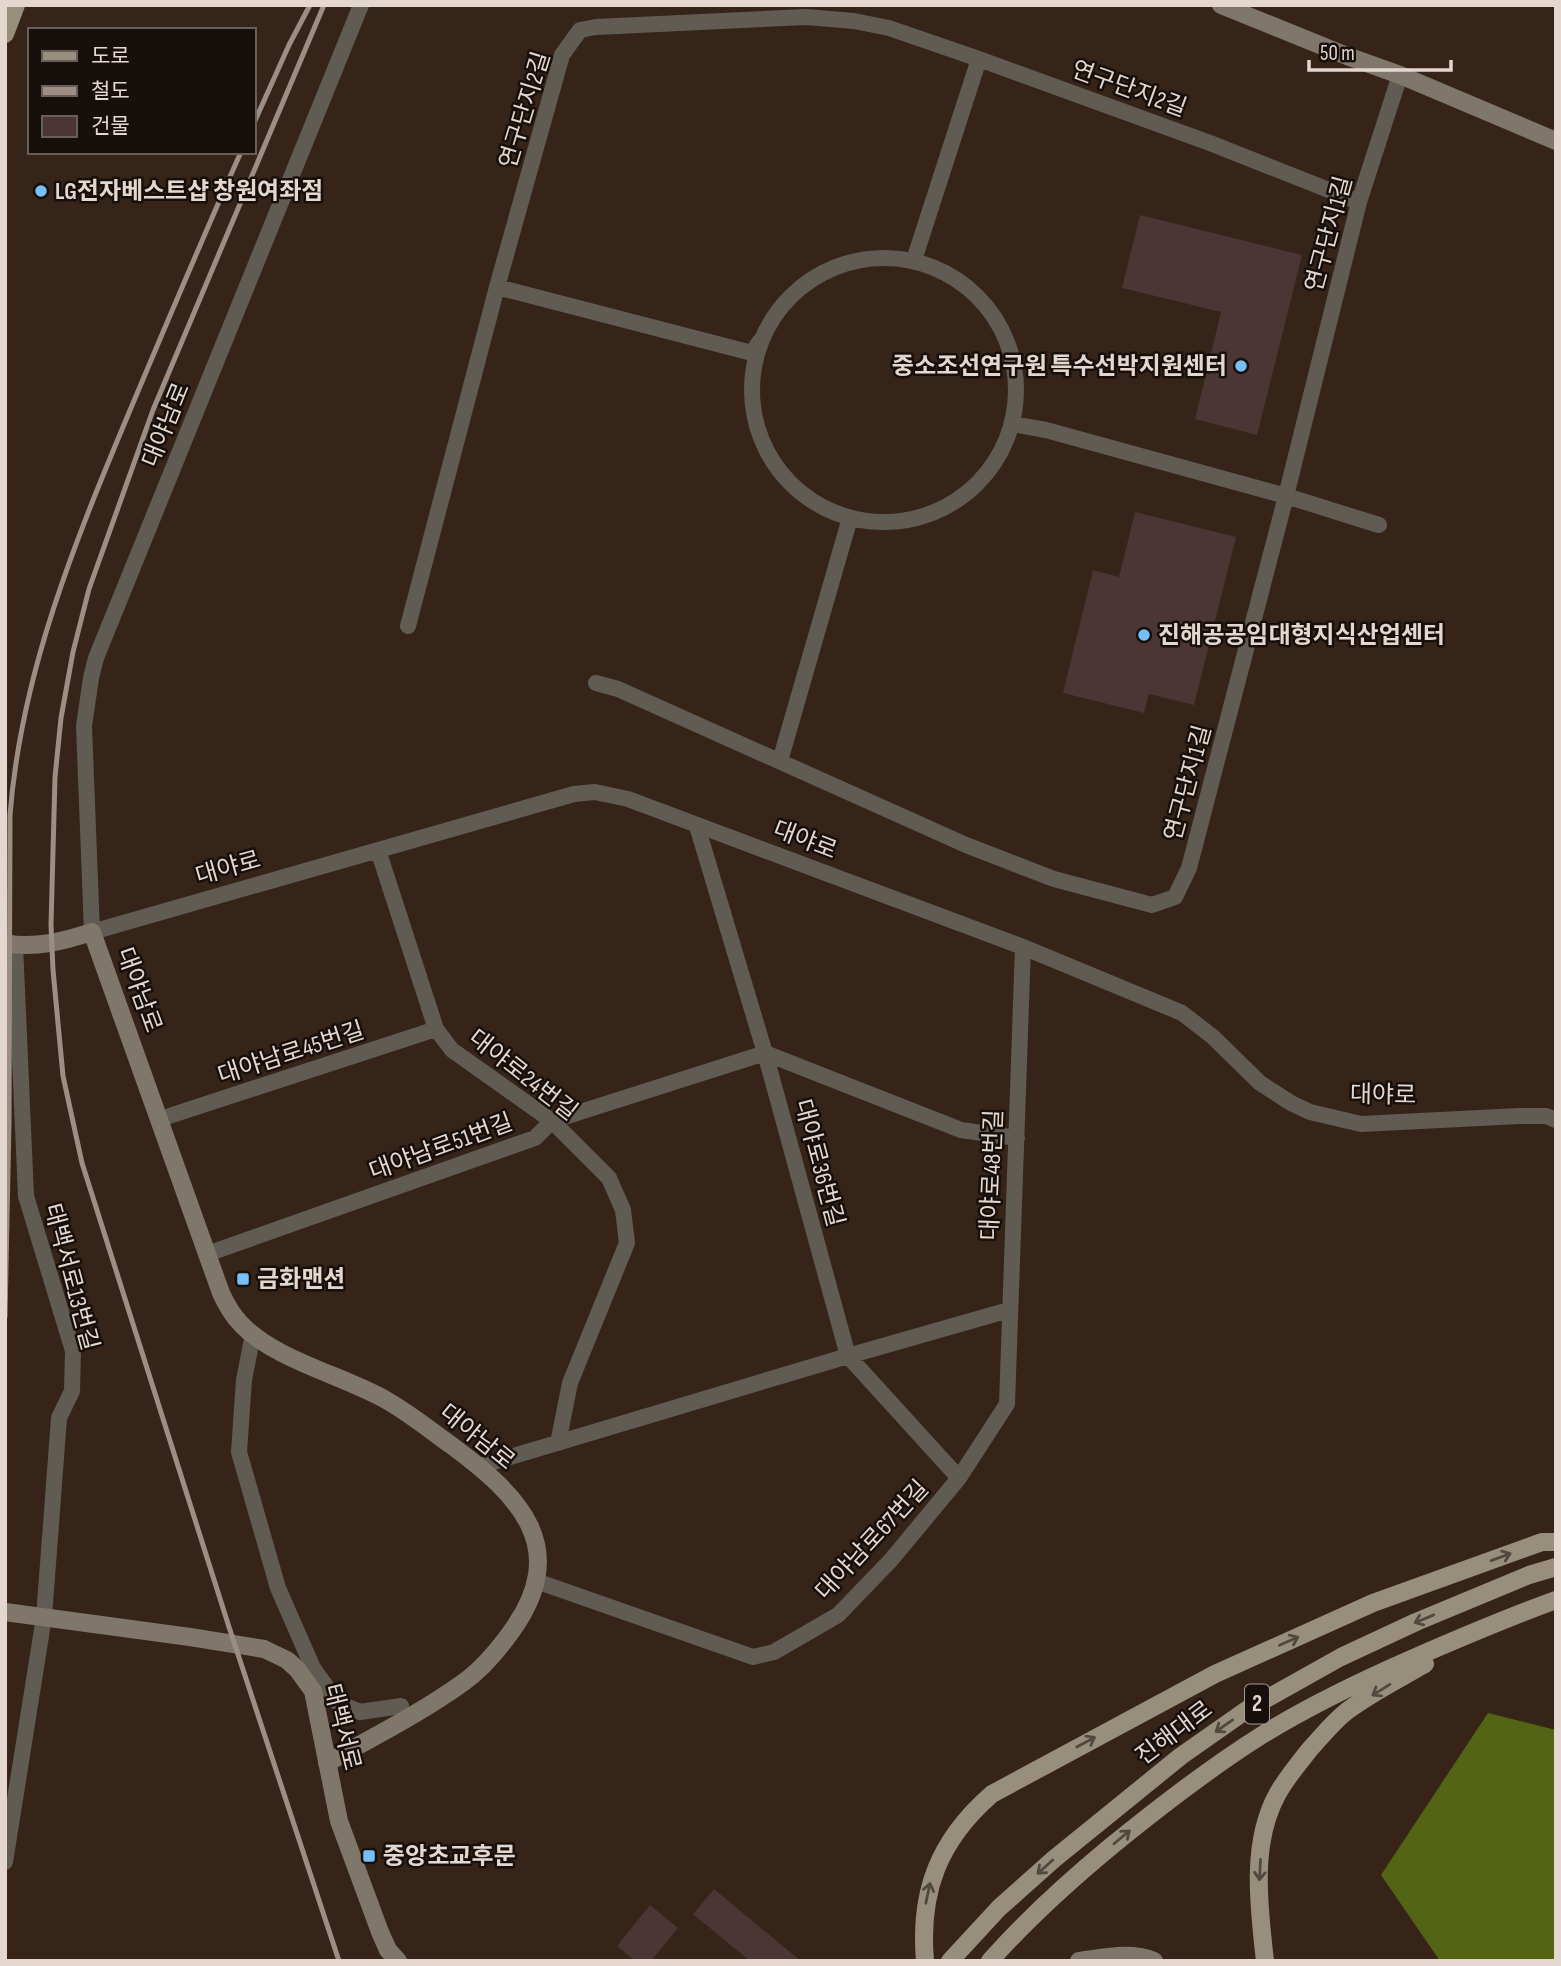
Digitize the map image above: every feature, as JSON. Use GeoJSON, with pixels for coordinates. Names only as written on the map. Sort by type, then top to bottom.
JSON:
{"type":"FeatureCollection","features":[{"type":"Feature","properties":{"kind":"main road"},"geometry":{"type":"LineString","coordinates":[[5,34],[16,5]]}},
{"type":"Feature","properties":{"kind":"main road"},"geometry":{"type":"LineString","coordinates":[[925,1961],[925,1913],[933,1872],[964,1821],[992,1794],[1215,1674],[1361,1608],[1542,1542],[1556,1542]]}},
{"type":"Feature","properties":{"kind":"main road","name":"진해대로"},"geometry":{"type":"LineString","coordinates":[[950,1961],[999,1909],[1054,1859],[1181,1756],[1248,1709],[1341,1657],[1517,1580],[1556,1567]]}},
{"type":"Feature","properties":{"kind":"main road","name":"진해대로"},"geometry":{"type":"LineString","coordinates":[[990,1961],[1016,1931],[1071,1880],[1141,1822],[1195,1780],[1264,1734],[1354,1684],[1504,1619],[1556,1601]]}},
{"type":"Feature","properties":{"kind":"main road"},"geometry":{"type":"LineString","coordinates":[[1265,1961],[1259,1872],[1263,1840],[1278,1794],[1293,1771],[1328,1728],[1347,1712],[1504,1619]]}},
{"type":"Feature","properties":{"kind":"street","name":"대야남로"},"geometry":{"type":"LineString","coordinates":[[327,1763],[434,1702],[466,1680],[499,1648],[518,1622],[536,1581],[538,1555],[534,1533],[519,1505],[480,1466],[386,1400],[268,1345],[241,1325],[228,1308],[92,932],[84,726],[90,678],[96,658],[361,5]]}},
{"type":"Feature","properties":{"kind":"street"},"geometry":{"type":"LineString","coordinates":[[1221,5],[1556,141]]}},
{"type":"Feature","properties":{"kind":"street","name":"연구단지2길"},"geometry":{"type":"LineString","coordinates":[[408,626],[497,287],[562,55],[580,30],[596,26],[806,17],[854,21],[889,28],[1210,144],[1359,202]]}},
{"type":"Feature","properties":{"kind":"street"},"geometry":{"type":"LineString","coordinates":[[914,260],[979,59]]}},
{"type":"Feature","properties":{"kind":"street","name":"연구단지1길"},"geometry":{"type":"LineString","coordinates":[[596,682],[618,689],[966,845],[1054,879],[1152,905],[1175,897],[1189,868],[1359,202],[1399,75]]}},
{"type":"Feature","properties":{"kind":"street"},"geometry":{"type":"LineString","coordinates":[[497,287],[752,353],[762,337],[782,305],[808,281],[841,264],[878,257],[914,260],[953,276],[985,304],[1007,340],[1017,382],[1012,424],[995,462],[967,493],[932,514],[891,523],[850,518],[815,503],[795,487],[786,479],[765,448],[753,412],[752,374],[762,337]]}},
{"type":"Feature","properties":{"kind":"street"},"geometry":{"type":"LineString","coordinates":[[1012,424],[1046,430],[1286,496],[1380,525]]}},
{"type":"Feature","properties":{"kind":"street"},"geometry":{"type":"LineString","coordinates":[[780,761],[850,518]]}},
{"type":"Feature","properties":{"kind":"street","name":"대야로"},"geometry":{"type":"LineString","coordinates":[[10,944],[41,945],[574,794],[608,794],[628,799],[1023,947],[1182,1013],[1213,1037],[1260,1083],[1310,1112],[1361,1124],[1519,1116],[1546,1116],[1556,1119]]}},
{"type":"Feature","properties":{"kind":"street","name":"대야로36번길"},"geometry":{"type":"LineString","coordinates":[[697,826],[765,1053],[848,1356],[959,1478]]}},
{"type":"Feature","properties":{"kind":"street","name":"대야로24번길"},"geometry":{"type":"LineString","coordinates":[[378,850],[436,1029],[452,1050],[552,1121],[609,1178],[623,1210],[627,1244],[570,1383],[558,1443]]}},
{"type":"Feature","properties":{"kind":"street","name":"태백서로13번길"},"geometry":{"type":"LineString","coordinates":[[5,1862],[44,1617],[59,1418],[72,1391],[73,1351],[26,1196],[10,944]]}},
{"type":"Feature","properties":{"kind":"street","name":"대야로48번길"},"geometry":{"type":"LineString","coordinates":[[1007,1404],[1023,947]]}},
{"type":"Feature","properties":{"kind":"street","name":"대야남로45번길"},"geometry":{"type":"LineString","coordinates":[[160,1119],[436,1029]]}},
{"type":"Feature","properties":{"kind":"street"},"geometry":{"type":"LineString","coordinates":[[765,1053],[961,1130],[1017,1138]]}},
{"type":"Feature","properties":{"kind":"street","name":"대야남로51번길"},"geometry":{"type":"LineString","coordinates":[[207,1254],[535,1138],[552,1121],[765,1053]]}},
{"type":"Feature","properties":{"kind":"street"},"geometry":{"type":"LineString","coordinates":[[480,1466],[1009,1310]]}},
{"type":"Feature","properties":{"kind":"street"},"geometry":{"type":"LineString","coordinates":[[253,1334],[244,1380],[239,1452],[278,1588],[313,1668],[338,1703],[360,1712],[401,1706]]}},
{"type":"Feature","properties":{"kind":"street","name":"대야남로67번길"},"geometry":{"type":"LineString","coordinates":[[536,1581],[753,1657],[774,1652],[838,1615],[891,1560],[959,1478],[1007,1404]]}},
{"type":"Feature","properties":{"kind":"street","name":"태백서로"},"geometry":{"type":"LineString","coordinates":[[5,1612],[264,1649],[297,1668],[313,1691],[339,1821],[380,1932],[388,1950],[398,1961]]}},
{"type":"Feature","properties":{"kind":"street"},"geometry":{"type":"LineString","coordinates":[[1079,1961],[1132,1955],[1154,1961]]}},
{"type":"Feature","properties":{"kind":"green space"},"geometry":{"type":"Polygon","coordinates":[[[1488,1713],[1556,1730],[1556,1961],[1440,1961],[1381,1875],[1488,1713]]]}},
{"type":"Feature","properties":{"kind":"building","name":"중소조선연구원 특수선박지원센터"},"geometry":{"type":"Polygon","coordinates":[[[1140,215],[1302,255],[1257,435],[1195,419],[1221,312],[1122,288],[1140,215]]]}},
{"type":"Feature","properties":{"kind":"building","name":"진해공공임대형지식산업센터"},"geometry":{"type":"Polygon","coordinates":[[[1135,512],[1236,537],[1194,705],[1149,694],[1144,713],[1063,693],[1093,570],[1119,577],[1135,512]]]}},
{"type":"Feature","properties":{"kind":"building"},"geometry":{"type":"Polygon","coordinates":[[[714,1889],[801,1961],[750,1961],[693,1914],[714,1889]]]}},
{"type":"Feature","properties":{"kind":"building"},"geometry":{"type":"Polygon","coordinates":[[[650,1905],[678,1928],[651,1961],[635,1961],[617,1946],[650,1905]]]}},
{"type":"Feature","properties":{"kind":"railway"},"geometry":{"type":"LineString","coordinates":[[256,119],[310,5]]}},
{"type":"Feature","properties":{"kind":"railway"},"geometry":{"type":"LineString","coordinates":[[324,5],[153,410],[89,589],[73,652],[61,718],[55,777],[51,925],[63,1076],[82,1163],[229,1627],[339,1961]]}},
{"type":"Feature","properties":{"kind":"railway"},"geometry":{"type":"LineString","coordinates":[[5,1317],[10,815],[25,711],[53,610],[88,512],[240,154]]}},
{"type":"Feature","properties":{"kind":"place","name":"LG전자베스트샵 창원여좌점"},"geometry":{"type":"Point","coordinates":[41,191]}},
{"type":"Feature","properties":{"kind":"place","name":"중소조선연구원 특수선박지원센터"},"geometry":{"type":"Point","coordinates":[1241,366]}},
{"type":"Feature","properties":{"kind":"place","name":"진해공공임대형지식산업센터"},"geometry":{"type":"Point","coordinates":[1144,635]}},
{"type":"Feature","properties":{"kind":"place","name":"금화맨션"},"geometry":{"type":"Point","coordinates":[243,1279]}},
{"type":"Feature","properties":{"kind":"place","name":"중앙초교후문"},"geometry":{"type":"Point","coordinates":[369,1856]}}]}
